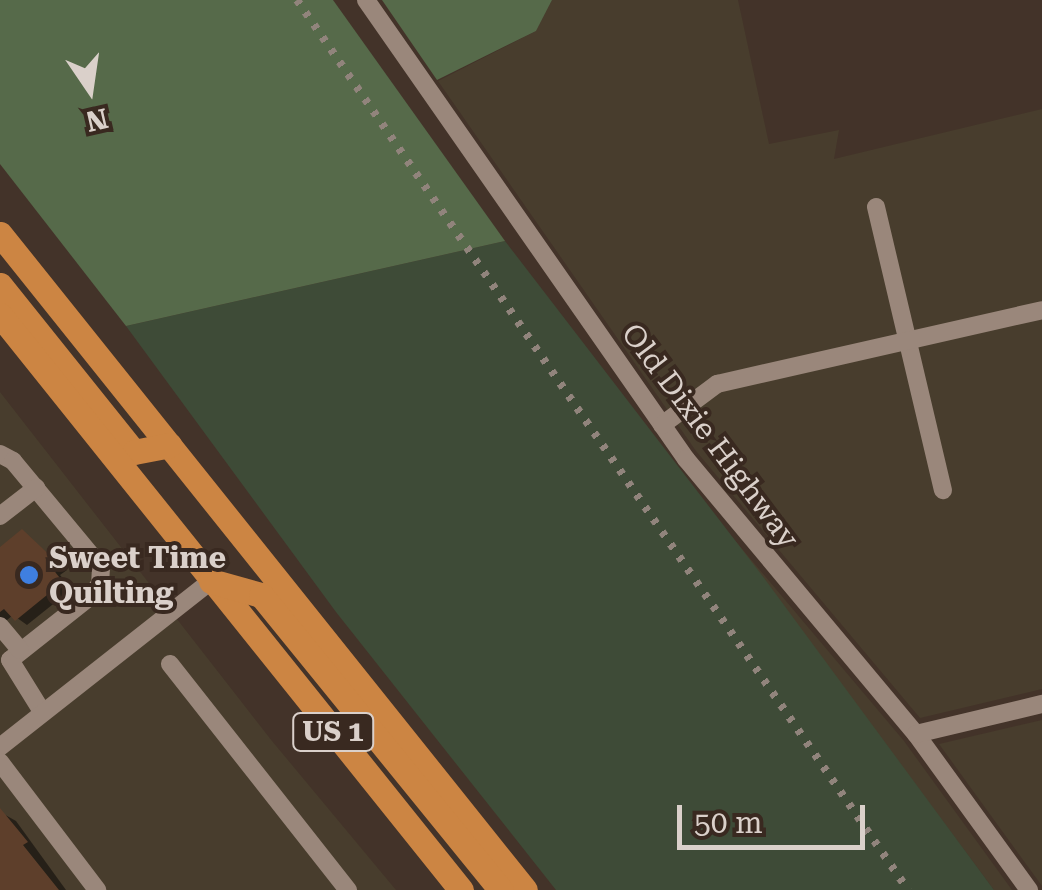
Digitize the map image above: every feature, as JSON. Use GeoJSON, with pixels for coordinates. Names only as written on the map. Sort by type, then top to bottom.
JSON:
{"type":"FeatureCollection","features":[{"type":"Feature","properties":{"kind":"main road","name":"US 1"},"geometry":{"type":"LineString","coordinates":[[0,234],[524,890]]}},
{"type":"Feature","properties":{"kind":"main road"},"geometry":{"type":"LineString","coordinates":[[0,284],[134,452],[170,446]]}},
{"type":"Feature","properties":{"kind":"main road","name":"US 1"},"geometry":{"type":"LineString","coordinates":[[0,315],[461,890]]}},
{"type":"Feature","properties":{"kind":"main road"},"geometry":{"type":"LineString","coordinates":[[211,581],[261,595],[500,890]]}},
{"type":"Feature","properties":{"kind":"street","name":"Old Dixie Highway"},"geometry":{"type":"LineString","coordinates":[[366,0],[662,425],[916,734],[1029,890]]}},
{"type":"Feature","properties":{"kind":"street"},"geometry":{"type":"LineString","coordinates":[[876,207],[943,490]]}},
{"type":"Feature","properties":{"kind":"street"},"geometry":{"type":"LineString","coordinates":[[662,425],[717,384],[1042,310]]}},
{"type":"Feature","properties":{"kind":"street"},"geometry":{"type":"LineString","coordinates":[[0,454],[36,488],[101,566],[100,584],[20,650],[12,666],[43,713]]}},
{"type":"Feature","properties":{"kind":"street"},"geometry":{"type":"LineString","coordinates":[[0,516],[36,488]]}},
{"type":"Feature","properties":{"kind":"street"},"geometry":{"type":"LineString","coordinates":[[0,747],[211,581]]}},
{"type":"Feature","properties":{"kind":"street"},"geometry":{"type":"LineString","coordinates":[[0,626],[20,650]]}},
{"type":"Feature","properties":{"kind":"street"},"geometry":{"type":"LineString","coordinates":[[170,664],[348,890]]}},
{"type":"Feature","properties":{"kind":"street"},"geometry":{"type":"LineString","coordinates":[[916,734],[1042,704]]}},
{"type":"Feature","properties":{"kind":"street"},"geometry":{"type":"LineString","coordinates":[[0,762],[97,890]]}},
{"type":"Feature","properties":{"kind":"shaded area"},"geometry":{"type":"Polygon","coordinates":[[[552,0],[738,0],[769,144],[839,130],[834,159],[1042,109],[1042,689],[920,718],[696,451],[438,81],[536,31],[552,0]]]}},
{"type":"Feature","properties":{"kind":"shaded area"},"geometry":{"type":"Polygon","coordinates":[[[0,392],[272,741],[396,890],[0,890],[0,392]]]}},
{"type":"Feature","properties":{"kind":"shaded area"},"geometry":{"type":"Polygon","coordinates":[[[727,531],[904,741],[1012,890],[994,890],[727,531]]]}},
{"type":"Feature","properties":{"kind":"shaded area"},"geometry":{"type":"Polygon","coordinates":[[[1042,720],[1042,886],[939,744],[1042,720]]]}},
{"type":"Feature","properties":{"kind":"green space"},"geometry":{"type":"Polygon","coordinates":[[[0,0],[333,0],[505,241],[126,326],[0,164],[0,0]]]}},
{"type":"Feature","properties":{"kind":"green space"},"geometry":{"type":"Polygon","coordinates":[[[382,0],[552,0],[536,31],[437,80],[382,0]]]}},
{"type":"Feature","properties":{"kind":"green space"},"geometry":{"type":"Polygon","coordinates":[[[505,241],[764,578],[994,890],[556,890],[336,612],[126,326],[505,241]]]}},
{"type":"Feature","properties":{"kind":"building","name":"Sweet Time Quilting"},"geometry":{"type":"Polygon","coordinates":[[[22,529],[58,563],[52,568],[63,582],[15,621],[4,609],[0,612],[0,547],[22,529]]]}},
{"type":"Feature","properties":{"kind":"building"},"geometry":{"type":"Polygon","coordinates":[[[0,808],[28,842],[23,845],[59,890],[0,890],[0,808]]]}},
{"type":"Feature","properties":{"kind":"railway"},"geometry":{"type":"LineString","coordinates":[[297,0],[908,890]]}},
{"type":"Feature","properties":{"kind":"place","name":"Sweet Time Quilting"},"geometry":{"type":"Point","coordinates":[29,575]}}]}
